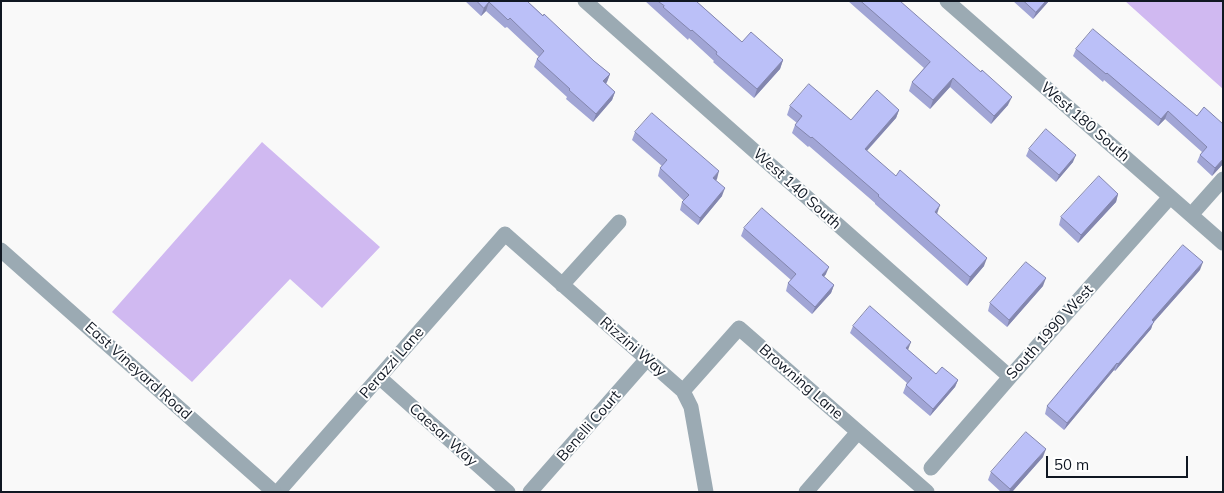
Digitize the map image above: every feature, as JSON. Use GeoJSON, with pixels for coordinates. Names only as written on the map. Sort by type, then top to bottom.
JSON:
{"type":"FeatureCollection","features":[{"type":"Feature","properties":{"kind":"street","name":"West 140 South"},"geometry":{"type":"LineString","coordinates":[[585,1],[1010,377]]}},
{"type":"Feature","properties":{"kind":"street","name":"West 180 South"},"geometry":{"type":"LineString","coordinates":[[947,1],[1223,243]]}},
{"type":"Feature","properties":{"kind":"street"},"geometry":{"type":"LineString","coordinates":[[1191,215],[1223,179]]}},
{"type":"Feature","properties":{"kind":"street","name":"South 1990 West"},"geometry":{"type":"LineString","coordinates":[[931,468],[1170,197]]}},
{"type":"Feature","properties":{"kind":"street"},"geometry":{"type":"LineString","coordinates":[[562,285],[620,222]]}},
{"type":"Feature","properties":{"kind":"street","name":"Rizzini Way"},"geometry":{"type":"LineString","coordinates":[[505,234],[683,391],[691,407],[706,492]]}},
{"type":"Feature","properties":{"kind":"street","name":"Perazzi Lane"},"geometry":{"type":"LineString","coordinates":[[278,492],[505,234]]}},
{"type":"Feature","properties":{"kind":"street","name":"East Vineyard Road"},"geometry":{"type":"LineString","coordinates":[[1,250],[274,492]]}},
{"type":"Feature","properties":{"kind":"street","name":"Browning Lane"},"geometry":{"type":"LineString","coordinates":[[683,391],[739,328],[927,492]]}},
{"type":"Feature","properties":{"kind":"street","name":"Benelli Court"},"geometry":{"type":"LineString","coordinates":[[530,492],[647,360]]}},
{"type":"Feature","properties":{"kind":"street","name":"Caesar Way"},"geometry":{"type":"LineString","coordinates":[[379,377],[508,492]]}},
{"type":"Feature","properties":{"kind":"street"},"geometry":{"type":"LineString","coordinates":[[806,492],[858,432]]}},
{"type":"Feature","properties":{"kind":"shaded area"},"geometry":{"type":"Polygon","coordinates":[[[1125,1],[1223,1],[1223,89],[1214,81],[1125,1]]]}},
{"type":"Feature","properties":{"kind":"shaded area"},"geometry":{"type":"Polygon","coordinates":[[[262,142],[380,247],[322,308],[290,279],[192,382],[112,312],[262,142]]]}},
{"type":"Feature","properties":{"kind":"building"},"geometry":{"type":"Polygon","coordinates":[[[477,1],[527,1],[610,74],[603,81],[615,92],[596,114],[537,59],[544,51],[510,18],[508,20],[489,2],[484,8],[477,1]]]}},
{"type":"Feature","properties":{"kind":"building"},"geometry":{"type":"Polygon","coordinates":[[[658,1],[696,1],[742,42],[751,32],[783,60],[757,89],[658,1]]]}},
{"type":"Feature","properties":{"kind":"building"},"geometry":{"type":"Polygon","coordinates":[[[861,1],[900,1],[1012,97],[994,116],[953,78],[933,100],[912,82],[930,62],[861,1]]]}},
{"type":"Feature","properties":{"kind":"building"},"geometry":{"type":"Polygon","coordinates":[[[1024,1],[1046,1],[1036,12],[1024,1]]]}},
{"type":"Feature","properties":{"kind":"building"},"geometry":{"type":"Polygon","coordinates":[[[1093,29],[1197,116],[1204,107],[1223,124],[1223,159],[1215,168],[1200,155],[1207,147],[1168,111],[1161,119],[1076,49],[1093,29]]]}},
{"type":"Feature","properties":{"kind":"building"},"geometry":{"type":"Polygon","coordinates":[[[809,84],[851,120],[877,90],[899,110],[865,149],[896,176],[900,170],[940,205],[935,212],[987,258],[970,277],[879,195],[812,137],[795,125],[802,116],[790,106],[809,84]]]}},
{"type":"Feature","properties":{"kind":"building"},"geometry":{"type":"Polygon","coordinates":[[[652,113],[719,171],[713,178],[725,188],[700,218],[682,202],[689,195],[660,168],[667,160],[635,132],[652,113]]]}},
{"type":"Feature","properties":{"kind":"building"},"geometry":{"type":"Polygon","coordinates":[[[1046,129],[1076,155],[1059,175],[1029,149],[1046,129]]]}},
{"type":"Feature","properties":{"kind":"building"},"geometry":{"type":"Polygon","coordinates":[[[1099,176],[1118,194],[1081,235],[1061,217],[1099,176]]]}},
{"type":"Feature","properties":{"kind":"building"},"geometry":{"type":"Polygon","coordinates":[[[762,208],[829,267],[822,275],[834,285],[815,307],[788,283],[796,274],[744,228],[762,208]]]}},
{"type":"Feature","properties":{"kind":"building"},"geometry":{"type":"Polygon","coordinates":[[[1183,245],[1203,262],[1152,320],[1154,322],[1067,423],[1047,406],[1183,245]]]}},
{"type":"Feature","properties":{"kind":"building"},"geometry":{"type":"Polygon","coordinates":[[[1026,262],[1046,278],[1009,320],[990,303],[1026,262]]]}},
{"type":"Feature","properties":{"kind":"building"},"geometry":{"type":"Polygon","coordinates":[[[870,306],[911,342],[906,348],[936,374],[942,367],[958,380],[933,409],[906,385],[912,378],[853,326],[870,306]]]}},
{"type":"Feature","properties":{"kind":"building"},"geometry":{"type":"Polygon","coordinates":[[[1026,432],[1046,449],[1010,489],[991,472],[1026,432]]]}}]}
